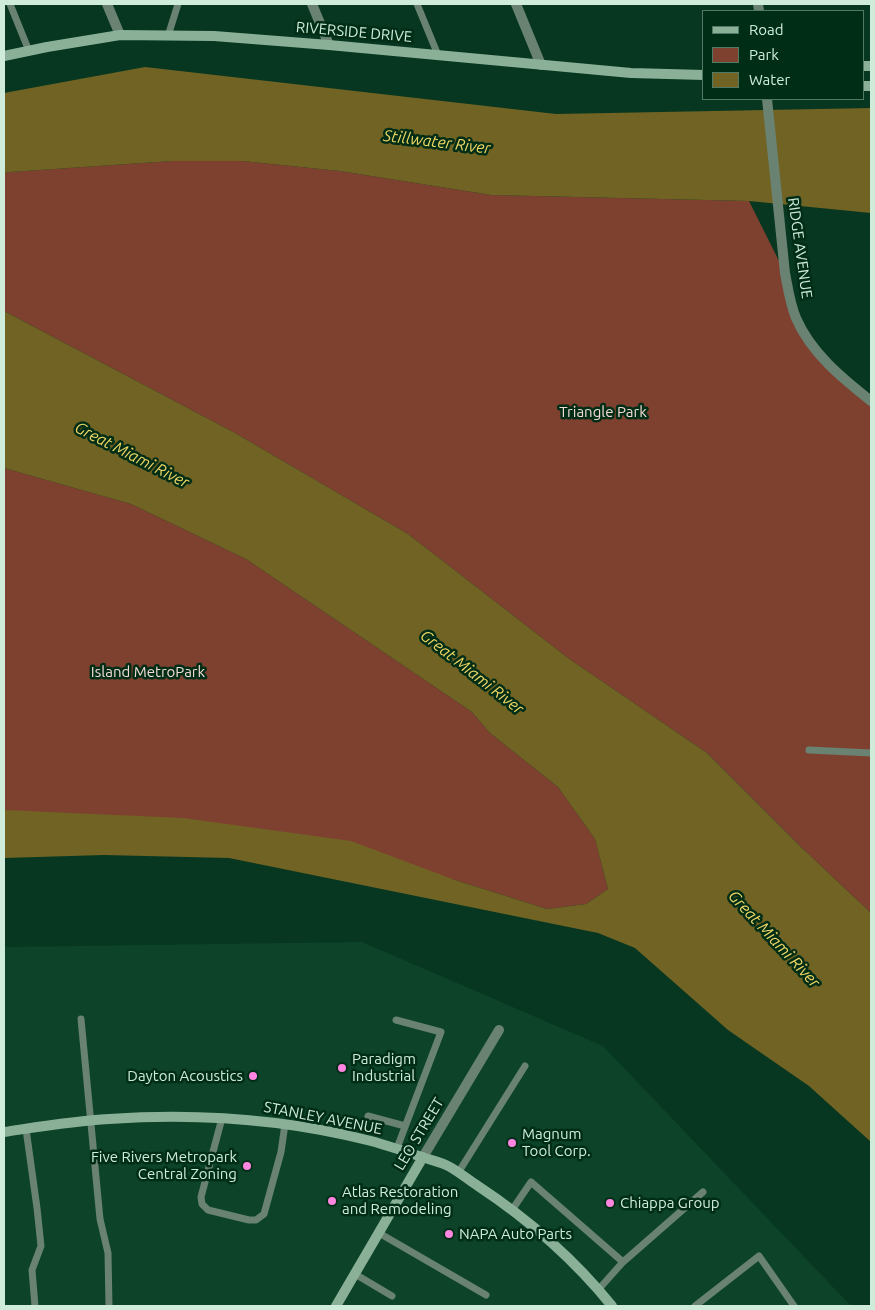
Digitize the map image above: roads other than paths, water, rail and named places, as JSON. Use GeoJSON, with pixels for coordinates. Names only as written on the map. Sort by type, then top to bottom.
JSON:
{"type":"FeatureCollection","features":[{"type":"Feature","properties":{"kind":"street"},"geometry":{"type":"LineString","coordinates":[[108,4],[120,35]]}},
{"type":"Feature","properties":{"kind":"street"},"geometry":{"type":"LineString","coordinates":[[312,4],[329,45]]}},
{"type":"Feature","properties":{"kind":"street"},"geometry":{"type":"LineString","coordinates":[[516,4],[541,65]]}},
{"type":"Feature","properties":{"kind":"street","name":"RIVERSIDE DRIVE"},"geometry":{"type":"LineString","coordinates":[[4,56],[120,35],[214,36],[438,54],[631,73],[702,75]]}},
{"type":"Feature","properties":{"kind":"street","name":"RIDGE AVENUE"},"geometry":{"type":"LineString","coordinates":[[767,100],[785,273],[796,318],[804,333],[834,370],[869,397]]}},
{"type":"Feature","properties":{"kind":"street","name":"LEO STREET"},"geometry":{"type":"LineString","coordinates":[[336,1306],[498,1030]]}},
{"type":"Feature","properties":{"kind":"street","name":"STANLEY AVENUE"},"geometry":{"type":"LineString","coordinates":[[4,1132],[90,1121],[158,1116],[222,1118],[307,1127],[349,1135],[397,1148],[446,1165],[512,1210],[567,1257],[612,1306]]}},
{"type":"Feature","properties":{"kind":"lane"},"geometry":{"type":"LineString","coordinates":[[10,4],[29,50]]}},
{"type":"Feature","properties":{"kind":"lane"},"geometry":{"type":"LineString","coordinates":[[168,36],[178,4]]}},
{"type":"Feature","properties":{"kind":"lane"},"geometry":{"type":"LineString","coordinates":[[416,4],[438,54]]}},
{"type":"Feature","properties":{"kind":"lane"},"geometry":{"type":"LineString","coordinates":[[809,750],[871,753]]}},
{"type":"Feature","properties":{"kind":"lane"},"geometry":{"type":"LineString","coordinates":[[81,1019],[100,1219],[108,1253],[109,1306]]}},
{"type":"Feature","properties":{"kind":"lane"},"geometry":{"type":"LineString","coordinates":[[396,1020],[441,1032],[397,1148]]}},
{"type":"Feature","properties":{"kind":"lane"},"geometry":{"type":"LineString","coordinates":[[458,1173],[526,1066]]}},
{"type":"Feature","properties":{"kind":"lane"},"geometry":{"type":"LineString","coordinates":[[368,1116],[405,1126]]}},
{"type":"Feature","properties":{"kind":"lane"},"geometry":{"type":"LineString","coordinates":[[222,1118],[201,1196],[202,1204],[208,1210],[248,1220],[256,1220],[264,1214],[281,1152],[285,1124]]}},
{"type":"Feature","properties":{"kind":"lane"},"geometry":{"type":"LineString","coordinates":[[26,1129],[41,1246],[32,1270],[36,1306]]}},
{"type":"Feature","properties":{"kind":"lane"},"geometry":{"type":"LineString","coordinates":[[512,1210],[531,1182],[623,1262]]}},
{"type":"Feature","properties":{"kind":"lane"},"geometry":{"type":"LineString","coordinates":[[598,1290],[623,1262],[703,1192]]}},
{"type":"Feature","properties":{"kind":"lane"},"geometry":{"type":"LineString","coordinates":[[379,1233],[486,1295]]}},
{"type":"Feature","properties":{"kind":"lane"},"geometry":{"type":"LineString","coordinates":[[695,1306],[760,1256],[794,1306]]}},
{"type":"Feature","properties":{"kind":"lane"},"geometry":{"type":"LineString","coordinates":[[355,1274],[392,1296]]}},
{"type":"Feature","properties":{"kind":"water","name":"Stillwater River"},"geometry":{"type":"Polygon","coordinates":[[[145,67],[556,114],[871,108],[871,213],[749,201],[491,195],[340,171],[242,161],[172,161],[4,173],[4,93],[145,67]]]}},
{"type":"Feature","properties":{"kind":"water","name":"Great Miami River"},"geometry":{"type":"Polygon","coordinates":[[[4,311],[235,433],[408,534],[568,658],[707,753],[802,848],[871,913],[871,1142],[809,1086],[728,1030],[635,948],[598,933],[229,858],[104,855],[4,858],[4,810],[183,818],[351,841],[455,880],[547,909],[586,904],[608,889],[595,839],[558,787],[490,733],[472,712],[246,559],[131,504],[4,468],[4,311]]]}},
{"type":"Feature","properties":{"kind":"place","name":"Paradigm Industrial"},"geometry":{"type":"Point","coordinates":[342,1068]}},
{"type":"Feature","properties":{"kind":"place","name":"Dayton Acoustics"},"geometry":{"type":"Point","coordinates":[253,1076]}},
{"type":"Feature","properties":{"kind":"place","name":"Magnum Tool Corp."},"geometry":{"type":"Point","coordinates":[512,1143]}},
{"type":"Feature","properties":{"kind":"place","name":"Five Rivers Metropark Central Zoning"},"geometry":{"type":"Point","coordinates":[247,1166]}},
{"type":"Feature","properties":{"kind":"place","name":"Atlas Restoration and Remodeling"},"geometry":{"type":"Point","coordinates":[332,1201]}},
{"type":"Feature","properties":{"kind":"place","name":"Chiappa Group"},"geometry":{"type":"Point","coordinates":[610,1203]}},
{"type":"Feature","properties":{"kind":"place","name":"NAPA Auto Parts"},"geometry":{"type":"Point","coordinates":[449,1234]}},
{"type":"Feature","properties":{"kind":"park label","name":"Triangle Park"},"geometry":{"type":"Point","coordinates":[603,412]}},
{"type":"Feature","properties":{"kind":"park label","name":"Island MetroPark"},"geometry":{"type":"Point","coordinates":[148,672]}}]}
